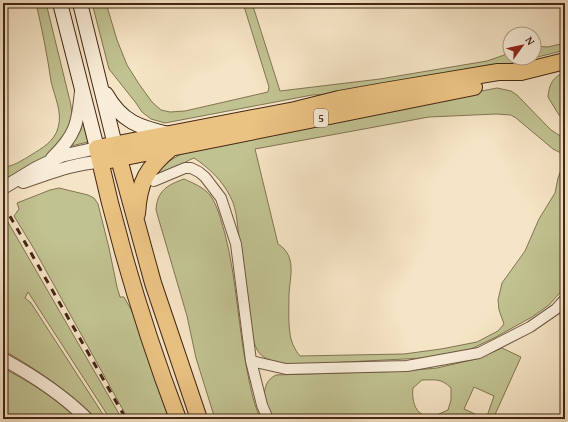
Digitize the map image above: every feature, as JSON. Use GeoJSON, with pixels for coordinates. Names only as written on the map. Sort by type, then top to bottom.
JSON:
{"type":"FeatureCollection","features":[{"type":"Feature","properties":{"kind":"main road"},"geometry":{"type":"LineString","coordinates":[[60,3],[134,288],[178,419]]}},
{"type":"Feature","properties":{"kind":"main road"},"geometry":{"type":"LineString","coordinates":[[80,3],[117,151],[153,283],[199,419]]}},
{"type":"Feature","properties":{"kind":"main road","name":"5"},"geometry":{"type":"LineString","coordinates":[[117,151],[501,82],[512,78],[521,72],[565,61]]}},
{"type":"Feature","properties":{"kind":"main road"},"geometry":{"type":"LineString","coordinates":[[100,84],[109,100],[126,118],[171,141],[145,177],[140,187],[136,221]]}},
{"type":"Feature","properties":{"kind":"main road"},"geometry":{"type":"LineString","coordinates":[[99,155],[117,151]]}},
{"type":"Feature","properties":{"kind":"street"},"geometry":{"type":"LineString","coordinates":[[48,162],[67,143],[72,135],[77,118],[81,88]]}},
{"type":"Feature","properties":{"kind":"street"},"geometry":{"type":"LineString","coordinates":[[3,188],[48,162],[66,155],[99,155]]}},
{"type":"Feature","properties":{"kind":"street"},"geometry":{"type":"LineString","coordinates":[[3,188],[64,168],[88,162],[99,155]]}},
{"type":"Feature","properties":{"kind":"street"},"geometry":{"type":"LineString","coordinates":[[154,181],[185,168],[191,168],[205,177],[221,198],[236,244],[251,361],[262,405],[268,419]]}},
{"type":"Feature","properties":{"kind":"street"},"geometry":{"type":"LineString","coordinates":[[251,361],[286,369],[407,366],[479,353],[530,327],[556,309],[565,299]]}},
{"type":"Feature","properties":{"kind":"street"},"geometry":{"type":"LineString","coordinates":[[3,359],[60,394],[87,419]]}},
{"type":"Feature","properties":{"kind":"green space"},"geometry":{"type":"Polygon","coordinates":[[[36,3],[46,3],[70,103],[72,113],[71,120],[62,142],[54,151],[35,165],[3,182],[3,167],[17,163],[39,150],[51,141],[58,128],[58,104],[51,81],[36,3]]]}},
{"type":"Feature","properties":{"kind":"green space"},"geometry":{"type":"Polygon","coordinates":[[[92,3],[106,3],[117,40],[127,65],[152,102],[161,110],[170,112],[185,111],[268,92],[269,87],[243,3],[252,3],[280,91],[380,79],[487,61],[502,56],[502,66],[505,66],[353,93],[312,95],[165,123],[151,119],[142,112],[109,69],[92,3]]]}},
{"type":"Feature","properties":{"kind":"green space"},"geometry":{"type":"Polygon","coordinates":[[[565,43],[565,50],[542,56],[542,47],[548,47],[565,43]]]}},
{"type":"Feature","properties":{"kind":"green space"},"geometry":{"type":"Polygon","coordinates":[[[565,72],[565,120],[559,115],[548,97],[549,88],[552,82],[557,76],[565,72]]]}},
{"type":"Feature","properties":{"kind":"green space"},"geometry":{"type":"Polygon","coordinates":[[[497,88],[511,91],[517,95],[551,130],[565,139],[565,155],[553,149],[511,115],[496,114],[429,117],[255,149],[278,244],[288,254],[290,260],[289,329],[291,340],[300,356],[404,354],[477,342],[498,331],[504,324],[499,310],[498,300],[502,283],[525,251],[539,219],[555,193],[558,178],[565,159],[565,287],[549,305],[532,317],[471,349],[424,358],[286,365],[261,355],[255,346],[251,331],[236,217],[233,203],[228,192],[215,175],[194,158],[172,170],[157,174],[156,173],[161,166],[186,151],[346,117],[497,88]]]}},
{"type":"Feature","properties":{"kind":"green space"},"geometry":{"type":"Polygon","coordinates":[[[82,122],[84,122],[88,142],[71,146],[81,130],[82,122]]]}},
{"type":"Feature","properties":{"kind":"green space"},"geometry":{"type":"Polygon","coordinates":[[[184,179],[198,186],[210,195],[219,214],[229,251],[249,381],[261,419],[215,419],[196,358],[187,316],[156,210],[158,198],[161,193],[168,186],[184,179]]]}},
{"type":"Feature","properties":{"kind":"green space"},"geometry":{"type":"Polygon","coordinates":[[[59,188],[88,195],[94,198],[98,204],[120,297],[124,297],[134,315],[169,419],[128,419],[34,249],[14,216],[19,209],[17,203],[59,188]]]}},
{"type":"Feature","properties":{"kind":"green space"},"geometry":{"type":"Polygon","coordinates":[[[5,217],[122,419],[110,419],[28,292],[25,298],[31,303],[106,419],[97,419],[75,399],[52,382],[3,350],[3,295],[5,292],[3,291],[3,218],[5,217]]]}},
{"type":"Feature","properties":{"kind":"green space"},"geometry":{"type":"Polygon","coordinates":[[[502,348],[521,357],[493,419],[486,419],[272,419],[265,401],[265,389],[267,384],[270,379],[276,375],[405,371],[437,368],[476,359],[502,348]],[[422,380],[413,388],[414,401],[418,411],[421,414],[432,417],[448,410],[451,400],[451,388],[441,381],[422,380]],[[474,387],[464,409],[486,419],[494,396],[474,387]]]}},
{"type":"Feature","properties":{"kind":"green space"},"geometry":{"type":"Polygon","coordinates":[[[3,368],[42,391],[77,419],[3,419],[3,368]]]}},
{"type":"Feature","properties":{"kind":"railway"},"geometry":{"type":"LineString","coordinates":[[3,204],[126,419]]}}]}
